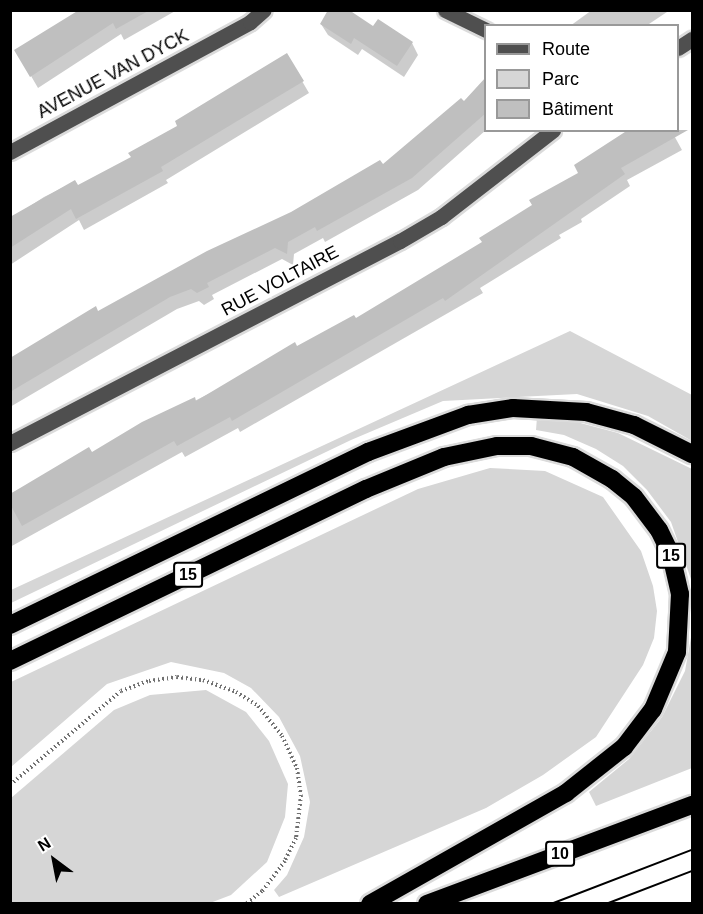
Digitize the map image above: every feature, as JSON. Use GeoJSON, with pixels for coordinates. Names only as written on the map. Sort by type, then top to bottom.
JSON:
{"type":"FeatureCollection","features":[{"type":"Feature","properties":{"kind":"highway"},"geometry":{"type":"LineString","coordinates":[[10,625],[368,452],[460,417],[513,408],[586,412],[640,428],[693,454]]}},
{"type":"Feature","properties":{"kind":"highway","name":"15"},"geometry":{"type":"LineString","coordinates":[[10,661],[373,486],[444,457],[497,446],[531,446],[573,456],[612,478],[634,496],[659,530],[671,555],[680,594],[677,652],[653,709],[624,747],[566,794],[370,903]]}},
{"type":"Feature","properties":{"kind":"highway","name":"10"},"geometry":{"type":"LineString","coordinates":[[427,903],[693,805]]}},
{"type":"Feature","properties":{"kind":"street","name":"AVENUE VAN DYCK"},"geometry":{"type":"LineString","coordinates":[[12,146],[250,22],[264,10]]}},
{"type":"Feature","properties":{"kind":"street"},"geometry":{"type":"LineString","coordinates":[[445,10],[484,29]]}},
{"type":"Feature","properties":{"kind":"street"},"geometry":{"type":"LineString","coordinates":[[679,47],[693,39]]}},
{"type":"Feature","properties":{"kind":"street","name":"RUE VOLTAIRE"},"geometry":{"type":"LineString","coordinates":[[10,443],[400,241],[441,217],[550,132]]}},
{"type":"Feature","properties":{"kind":"path"},"geometry":{"type":"LineString","coordinates":[[10,784],[121,691],[149,681],[177,677],[203,680],[236,692],[258,706],[282,736],[297,768],[301,795],[296,838],[285,861],[262,891],[246,903]]}},
{"type":"Feature","properties":{"kind":"green space"},"geometry":{"type":"Polygon","coordinates":[[[570,331],[692,395],[692,441],[648,416],[577,394],[443,401],[351,440],[11,603],[11,590],[570,331]]]}},
{"type":"Feature","properties":{"kind":"green space"},"geometry":{"type":"Polygon","coordinates":[[[537,417],[573,421],[618,433],[692,469],[692,582],[671,522],[647,490],[623,466],[596,449],[564,435],[536,430],[537,417]]]}},
{"type":"Feature","properties":{"kind":"green space"},"geometry":{"type":"Polygon","coordinates":[[[490,468],[545,471],[603,497],[641,551],[653,586],[657,611],[654,638],[643,665],[596,737],[543,775],[486,808],[279,897],[274,890],[287,875],[304,837],[310,802],[300,756],[279,717],[251,688],[224,673],[171,662],[107,684],[11,767],[11,682],[418,489],[490,468]]]}},
{"type":"Feature","properties":{"kind":"green space"},"geometry":{"type":"Polygon","coordinates":[[[692,632],[692,768],[596,806],[589,792],[629,759],[662,717],[685,671],[692,632]]]}},
{"type":"Feature","properties":{"kind":"green space"},"geometry":{"type":"Polygon","coordinates":[[[206,690],[246,712],[269,741],[288,784],[285,817],[267,862],[231,895],[210,903],[11,903],[11,798],[114,710],[150,695],[206,690]]]}},
{"type":"Feature","properties":{"kind":"building"},"geometry":{"type":"Polygon","coordinates":[[[79,10],[150,10],[116,29],[113,23],[30,77],[14,50],[79,10]]]}},
{"type":"Feature","properties":{"kind":"building"},"geometry":{"type":"Polygon","coordinates":[[[328,10],[349,10],[373,26],[378,19],[413,42],[397,66],[354,38],[351,44],[320,24],[328,10]]]}},
{"type":"Feature","properties":{"kind":"building"},"geometry":{"type":"Polygon","coordinates":[[[287,53],[304,81],[161,167],[163,171],[76,219],[71,209],[10,248],[10,217],[75,180],[78,185],[131,157],[128,153],[177,126],[175,121],[287,53]]]}},
{"type":"Feature","properties":{"kind":"building"},"geometry":{"type":"Polygon","coordinates":[[[484,79],[484,115],[412,178],[317,231],[315,227],[288,242],[287,254],[275,248],[207,283],[209,287],[197,293],[191,289],[170,297],[10,392],[10,358],[96,306],[98,311],[207,251],[291,212],[380,160],[383,164],[461,98],[464,101],[484,79]]]}},
{"type":"Feature","properties":{"kind":"building"},"geometry":{"type":"Polygon","coordinates":[[[688,130],[621,168],[625,174],[445,301],[443,298],[232,421],[230,417],[177,446],[174,441],[22,526],[10,504],[10,494],[89,447],[92,452],[142,422],[195,397],[196,401],[295,342],[297,346],[354,315],[356,318],[482,242],[479,238],[532,205],[529,200],[578,173],[574,165],[625,132],[688,130]]]}},
{"type":"Feature","properties":{"kind":"tram line"},"geometry":{"type":"LineString","coordinates":[[551,904],[692,850]]}},
{"type":"Feature","properties":{"kind":"tram line"},"geometry":{"type":"LineString","coordinates":[[606,904],[692,871]]}}]}
